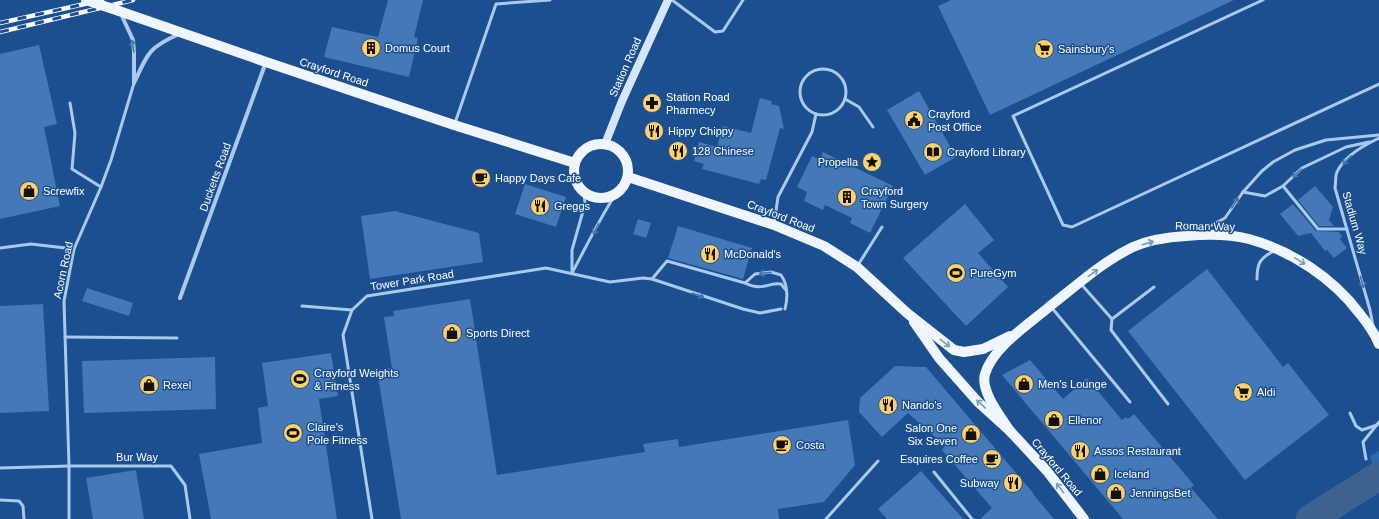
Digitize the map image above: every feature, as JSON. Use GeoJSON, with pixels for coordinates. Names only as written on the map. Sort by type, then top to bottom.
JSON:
{"type":"FeatureCollection","features":[{"type":"Feature","properties":{"kind":"main road","name":"Crayford Road"},"geometry":{"type":"LineString","coordinates":[[86,0],[454,125],[575,163]]}},
{"type":"Feature","properties":{"kind":"main road"},"geometry":{"type":"LineString","coordinates":[[595,144],[605,144],[616,147],[624,155],[629,166],[628,177],[624,187],[615,195],[605,198],[594,197],[584,192],[577,184],[574,174],[575,163],[579,154],[586,148],[595,144]]}},
{"type":"Feature","properties":{"kind":"main road","name":"Crayford Road"},"geometry":{"type":"LineString","coordinates":[[628,177],[774,225],[824,246],[857,267],[907,313],[954,350],[964,352]]}},
{"type":"Feature","properties":{"kind":"main road","name":"Roman Way"},"geometry":{"type":"LineString","coordinates":[[984,375],[994,358],[1018,332],[1080,283],[1112,259],[1134,247],[1167,237],[1194,235],[1222,236],[1248,239],[1278,249],[1322,274],[1348,298],[1375,333],[1379,344]]}},
{"type":"Feature","properties":{"kind":"main road","name":"Crayford Road"},"geometry":{"type":"LineString","coordinates":[[907,313],[939,358],[978,402],[1010,431],[1047,471],[1084,519]]}},
{"type":"Feature","properties":{"kind":"main road","name":"Roman Way"},"geometry":{"type":"LineString","coordinates":[[964,352],[983,349],[1018,332]]}},
{"type":"Feature","properties":{"kind":"main road","name":"Crayford Road"},"geometry":{"type":"LineString","coordinates":[[984,375],[989,398],[1010,431]]}},
{"type":"Feature","properties":{"kind":"street","name":"Station Road"},"geometry":{"type":"LineString","coordinates":[[605,144],[622,101],[668,0]]}},
{"type":"Feature","properties":{"kind":"street","name":"Acorn Road"},"geometry":{"type":"LineString","coordinates":[[119,11],[133,40],[134,83]]}},
{"type":"Feature","properties":{"kind":"street","name":"Acorn Road"},"geometry":{"type":"LineString","coordinates":[[134,83],[146,56],[163,41],[182,32]]}},
{"type":"Feature","properties":{"kind":"street","name":"Ducketts Road"},"geometry":{"type":"LineString","coordinates":[[180,298],[266,62]]}},
{"type":"Feature","properties":{"kind":"lane"},"geometry":{"type":"LineString","coordinates":[[454,125],[496,4],[550,0]]}},
{"type":"Feature","properties":{"kind":"lane"},"geometry":{"type":"LineString","coordinates":[[672,0],[715,32],[723,31],[743,0]]}},
{"type":"Feature","properties":{"kind":"lane"},"geometry":{"type":"LineString","coordinates":[[1263,0],[1013,116],[1063,226],[1072,227],[1379,84]]}},
{"type":"Feature","properties":{"kind":"lane"},"geometry":{"type":"LineString","coordinates":[[816,70],[830,70],[842,79],[845,85],[845,99],[842,106],[837,111],[830,114],[816,114],[804,106],[801,100],[801,85],[804,79],[816,70]]}},
{"type":"Feature","properties":{"kind":"lane","name":"Acorn Road"},"geometry":{"type":"LineString","coordinates":[[69,519],[69,466],[64,301],[74,249],[111,160],[134,83]]}},
{"type":"Feature","properties":{"kind":"lane"},"geometry":{"type":"LineString","coordinates":[[845,99],[859,107],[873,127]]}},
{"type":"Feature","properties":{"kind":"lane"},"geometry":{"type":"LineString","coordinates":[[70,104],[75,133],[72,169],[101,187]]}},
{"type":"Feature","properties":{"kind":"lane"},"geometry":{"type":"LineString","coordinates":[[774,225],[778,197],[812,132],[816,114]]}},
{"type":"Feature","properties":{"kind":"lane","name":"Stadium Way"},"geometry":{"type":"LineString","coordinates":[[1375,333],[1370,310],[1335,188],[1337,172],[1346,159],[1379,136]]}},
{"type":"Feature","properties":{"kind":"lane","name":"Stadium Way"},"geometry":{"type":"LineString","coordinates":[[1194,235],[1225,218],[1243,192],[1262,171],[1273,162],[1295,150],[1326,140],[1379,136]]}},
{"type":"Feature","properties":{"kind":"lane"},"geometry":{"type":"LineString","coordinates":[[1243,192],[1265,196],[1283,186],[1302,168],[1346,147],[1371,142]]}},
{"type":"Feature","properties":{"kind":"lane"},"geometry":{"type":"LineString","coordinates":[[1283,186],[1318,229],[1347,229]]}},
{"type":"Feature","properties":{"kind":"lane"},"geometry":{"type":"LineString","coordinates":[[572,274],[572,250],[585,204],[584,192]]}},
{"type":"Feature","properties":{"kind":"lane"},"geometry":{"type":"LineString","coordinates":[[572,274],[615,195]]}},
{"type":"Feature","properties":{"kind":"lane"},"geometry":{"type":"LineString","coordinates":[[857,267],[882,227]]}},
{"type":"Feature","properties":{"kind":"lane"},"geometry":{"type":"LineString","coordinates":[[0,248],[31,244],[74,249]]}},
{"type":"Feature","properties":{"kind":"lane"},"geometry":{"type":"LineString","coordinates":[[1257,279],[1257,267],[1264,256],[1278,249]]}},
{"type":"Feature","properties":{"kind":"lane"},"geometry":{"type":"LineString","coordinates":[[745,283],[755,274],[771,272],[781,275],[785,280],[787,291],[788,298],[783,309],[760,313],[743,309],[652,278],[667,261],[745,283],[754,287],[764,287],[774,283],[781,284],[787,291]]}},
{"type":"Feature","properties":{"kind":"lane","name":"Tower Park Road"},"geometry":{"type":"LineString","coordinates":[[372,519],[344,335],[352,310],[367,296],[546,268],[610,282],[652,278]]}},
{"type":"Feature","properties":{"kind":"lane"},"geometry":{"type":"LineString","coordinates":[[1080,283],[1112,319]]}},
{"type":"Feature","properties":{"kind":"lane"},"geometry":{"type":"LineString","coordinates":[[1154,286],[1112,319],[1110,330],[1168,404]]}},
{"type":"Feature","properties":{"kind":"lane"},"geometry":{"type":"LineString","coordinates":[[302,306],[352,310]]}},
{"type":"Feature","properties":{"kind":"lane"},"geometry":{"type":"LineString","coordinates":[[1050,307],[1130,402]]}},
{"type":"Feature","properties":{"kind":"lane"},"geometry":{"type":"LineString","coordinates":[[65,338],[177,338]]}},
{"type":"Feature","properties":{"kind":"lane"},"geometry":{"type":"LineString","coordinates":[[1350,413],[1356,426],[1362,430],[1378,423]]}},
{"type":"Feature","properties":{"kind":"lane"},"geometry":{"type":"LineString","coordinates":[[1366,459],[1363,442],[1378,423]]}},
{"type":"Feature","properties":{"kind":"lane"},"geometry":{"type":"LineString","coordinates":[[826,519],[878,461]]}},
{"type":"Feature","properties":{"kind":"lane"},"geometry":{"type":"LineString","coordinates":[[0,468],[69,466]]}},
{"type":"Feature","properties":{"kind":"lane","name":"Bur Way"},"geometry":{"type":"LineString","coordinates":[[69,466],[171,466],[185,485],[190,519]]}},
{"type":"Feature","properties":{"kind":"lane"},"geometry":{"type":"LineString","coordinates":[[934,472],[972,519]]}},
{"type":"Feature","properties":{"kind":"lane"},"geometry":{"type":"LineString","coordinates":[[0,500],[19,501],[23,506],[24,519]]}},
{"type":"Feature","properties":{"kind":"shaded area"},"geometry":{"type":"Polygon","coordinates":[[[1379,451],[1379,484],[1370,456],[1379,451]]]}},
{"type":"Feature","properties":{"kind":"building","name":"Domus Court"},"geometry":{"type":"Polygon","coordinates":[[[388,0],[423,0],[414,37],[418,38],[409,77],[324,57],[332,27],[378,37],[388,0]]]}},
{"type":"Feature","properties":{"kind":"building","name":"Sainsbury's"},"geometry":{"type":"Polygon","coordinates":[[[951,0],[1234,0],[990,115],[938,6],[951,0]]]}},
{"type":"Feature","properties":{"kind":"building"},"geometry":{"type":"Polygon","coordinates":[[[39,45],[57,124],[44,127],[60,206],[0,219],[0,54],[39,45]]]}},
{"type":"Feature","properties":{"kind":"building"},"geometry":{"type":"Polygon","coordinates":[[[919,91],[956,157],[925,175],[887,110],[919,91]]]}},
{"type":"Feature","properties":{"kind":"building"},"geometry":{"type":"Polygon","coordinates":[[[760,98],[772,101],[771,104],[779,106],[784,129],[780,128],[766,180],[761,179],[759,184],[702,169],[704,164],[694,161],[699,142],[717,147],[723,126],[751,133],[760,98]]]}},
{"type":"Feature","properties":{"kind":"building","name":"Crayford Town Surgery"},"geometry":{"type":"Polygon","coordinates":[[[823,152],[893,186],[870,233],[850,223],[852,218],[825,205],[823,210],[804,201],[807,192],[797,187],[812,156],[820,160],[823,152]]]}},
{"type":"Feature","properties":{"kind":"building","name":"Greggs"},"geometry":{"type":"Polygon","coordinates":[[[525,184],[566,197],[556,227],[515,214],[525,184]]]}},
{"type":"Feature","properties":{"kind":"building"},"geometry":{"type":"Polygon","coordinates":[[[1315,186],[1333,207],[1329,220],[1334,226],[1319,226],[1298,200],[1315,186]]]}},
{"type":"Feature","properties":{"kind":"building","name":"PureGym"},"geometry":{"type":"Polygon","coordinates":[[[965,204],[994,240],[978,253],[1008,287],[966,326],[903,258],[965,204]]]}},
{"type":"Feature","properties":{"kind":"building"},"geometry":{"type":"Polygon","coordinates":[[[1293,204],[1316,231],[1339,232],[1342,237],[1340,239],[1347,248],[1334,258],[1327,250],[1325,251],[1311,233],[1298,236],[1280,214],[1293,204]]]}},
{"type":"Feature","properties":{"kind":"building"},"geometry":{"type":"Polygon","coordinates":[[[395,211],[479,233],[483,262],[370,279],[361,216],[395,211]]]}},
{"type":"Feature","properties":{"kind":"building"},"geometry":{"type":"Polygon","coordinates":[[[638,219],[651,223],[646,238],[633,234],[638,219]]]}},
{"type":"Feature","properties":{"kind":"building","name":"McDonald's"},"geometry":{"type":"Polygon","coordinates":[[[678,226],[752,248],[743,279],[668,258],[678,226]]]}},
{"type":"Feature","properties":{"kind":"building","name":"Aldi"},"geometry":{"type":"Polygon","coordinates":[[[1207,269],[1283,367],[1288,363],[1329,415],[1245,480],[1128,331],[1207,269]]]}},
{"type":"Feature","properties":{"kind":"building"},"geometry":{"type":"Polygon","coordinates":[[[87,288],[133,303],[129,316],[82,301],[87,288]]]}},
{"type":"Feature","properties":{"kind":"building"},"geometry":{"type":"Polygon","coordinates":[[[470,299],[497,475],[645,452],[643,444],[678,439],[679,447],[848,420],[855,465],[824,502],[778,509],[779,519],[401,519],[377,370],[392,368],[384,317],[394,316],[393,311],[470,299]]]}},
{"type":"Feature","properties":{"kind":"building"},"geometry":{"type":"Polygon","coordinates":[[[43,304],[49,411],[0,413],[0,306],[43,304]]]}},
{"type":"Feature","properties":{"kind":"building"},"geometry":{"type":"Polygon","coordinates":[[[331,353],[338,396],[319,399],[337,519],[211,519],[199,454],[262,443],[258,408],[268,406],[262,363],[331,353]]]}},
{"type":"Feature","properties":{"kind":"building","name":"Rexel"},"geometry":{"type":"Polygon","coordinates":[[[215,357],[216,409],[84,413],[82,361],[215,357]]]}},
{"type":"Feature","properties":{"kind":"building"},"geometry":{"type":"Polygon","coordinates":[[[1030,360],[1063,399],[1087,378],[1122,420],[1126,417],[1128,419],[1134,414],[1194,485],[1191,488],[1218,519],[1123,519],[1002,375],[1030,360]]]}},
{"type":"Feature","properties":{"kind":"building"},"geometry":{"type":"Polygon","coordinates":[[[895,366],[926,367],[1054,519],[980,519],[992,508],[942,450],[945,446],[908,413],[882,437],[859,412],[860,398],[895,366]]]}},
{"type":"Feature","properties":{"kind":"building"},"geometry":{"type":"Polygon","coordinates":[[[136,470],[144,519],[93,519],[86,478],[136,470]]]}},
{"type":"Feature","properties":{"kind":"building"},"geometry":{"type":"Polygon","coordinates":[[[921,471],[963,519],[887,519],[878,509],[921,471]]]}},
{"type":"Feature","properties":{"kind":"waterway"},"geometry":{"type":"LineString","coordinates":[[1310,519],[1379,476]]}},
{"type":"Feature","properties":{"kind":"railway"},"geometry":{"type":"LineString","coordinates":[[0,23],[102,0]]}},
{"type":"Feature","properties":{"kind":"railway"},"geometry":{"type":"LineString","coordinates":[[0,32],[133,0]]}},
{"type":"Feature","properties":{"kind":"place","name":"Domus Court"},"geometry":{"type":"Point","coordinates":[371,48]}},
{"type":"Feature","properties":{"kind":"place","name":"Sainsbury's"},"geometry":{"type":"Point","coordinates":[1044,49]}},
{"type":"Feature","properties":{"kind":"place","name":"Station Road Pharmecy"},"geometry":{"type":"Point","coordinates":[652,103]}},
{"type":"Feature","properties":{"kind":"place","name":"Crayford Post Office"},"geometry":{"type":"Point","coordinates":[914,120]}},
{"type":"Feature","properties":{"kind":"place","name":"Hippy Chippy"},"geometry":{"type":"Point","coordinates":[654,131]}},
{"type":"Feature","properties":{"kind":"place","name":"128 Chinese"},"geometry":{"type":"Point","coordinates":[678,151]}},
{"type":"Feature","properties":{"kind":"place","name":"Crayford Library"},"geometry":{"type":"Point","coordinates":[933,152]}},
{"type":"Feature","properties":{"kind":"place","name":"Propella"},"geometry":{"type":"Point","coordinates":[872,162]}},
{"type":"Feature","properties":{"kind":"place","name":"Happy Days Cafe"},"geometry":{"type":"Point","coordinates":[481,178]}},
{"type":"Feature","properties":{"kind":"place","name":"Screwfix"},"geometry":{"type":"Point","coordinates":[29,191]}},
{"type":"Feature","properties":{"kind":"place","name":"Crayford Town Surgery"},"geometry":{"type":"Point","coordinates":[847,197]}},
{"type":"Feature","properties":{"kind":"place","name":"Greggs"},"geometry":{"type":"Point","coordinates":[540,206]}},
{"type":"Feature","properties":{"kind":"place","name":"McDonald's"},"geometry":{"type":"Point","coordinates":[710,254]}},
{"type":"Feature","properties":{"kind":"place","name":"PureGym"},"geometry":{"type":"Point","coordinates":[956,273]}},
{"type":"Feature","properties":{"kind":"place","name":"Sports Direct"},"geometry":{"type":"Point","coordinates":[452,333]}},
{"type":"Feature","properties":{"kind":"place","name":"Crayford Weights & Fitness"},"geometry":{"type":"Point","coordinates":[300,379]}},
{"type":"Feature","properties":{"kind":"place","name":"Men's Lounge"},"geometry":{"type":"Point","coordinates":[1024,384]}},
{"type":"Feature","properties":{"kind":"place","name":"Rexel"},"geometry":{"type":"Point","coordinates":[149,385]}},
{"type":"Feature","properties":{"kind":"place","name":"Aldi"},"geometry":{"type":"Point","coordinates":[1243,392]}},
{"type":"Feature","properties":{"kind":"place","name":"Nando's"},"geometry":{"type":"Point","coordinates":[888,405]}},
{"type":"Feature","properties":{"kind":"place","name":"Ellenor"},"geometry":{"type":"Point","coordinates":[1054,420]}},
{"type":"Feature","properties":{"kind":"place","name":"Claire's Pole Fitness"},"geometry":{"type":"Point","coordinates":[293,433]}},
{"type":"Feature","properties":{"kind":"place","name":"Salon One Six Seven"},"geometry":{"type":"Point","coordinates":[971,434]}},
{"type":"Feature","properties":{"kind":"place","name":"Costa"},"geometry":{"type":"Point","coordinates":[782,445]}},
{"type":"Feature","properties":{"kind":"place","name":"Assos Restaurant"},"geometry":{"type":"Point","coordinates":[1080,451]}},
{"type":"Feature","properties":{"kind":"place","name":"Esquires Coffee"},"geometry":{"type":"Point","coordinates":[992,459]}},
{"type":"Feature","properties":{"kind":"place","name":"Iceland"},"geometry":{"type":"Point","coordinates":[1100,474]}},
{"type":"Feature","properties":{"kind":"place","name":"Subway"},"geometry":{"type":"Point","coordinates":[1013,483]}},
{"type":"Feature","properties":{"kind":"place","name":"JenningsBet"},"geometry":{"type":"Point","coordinates":[1116,493]}}]}
